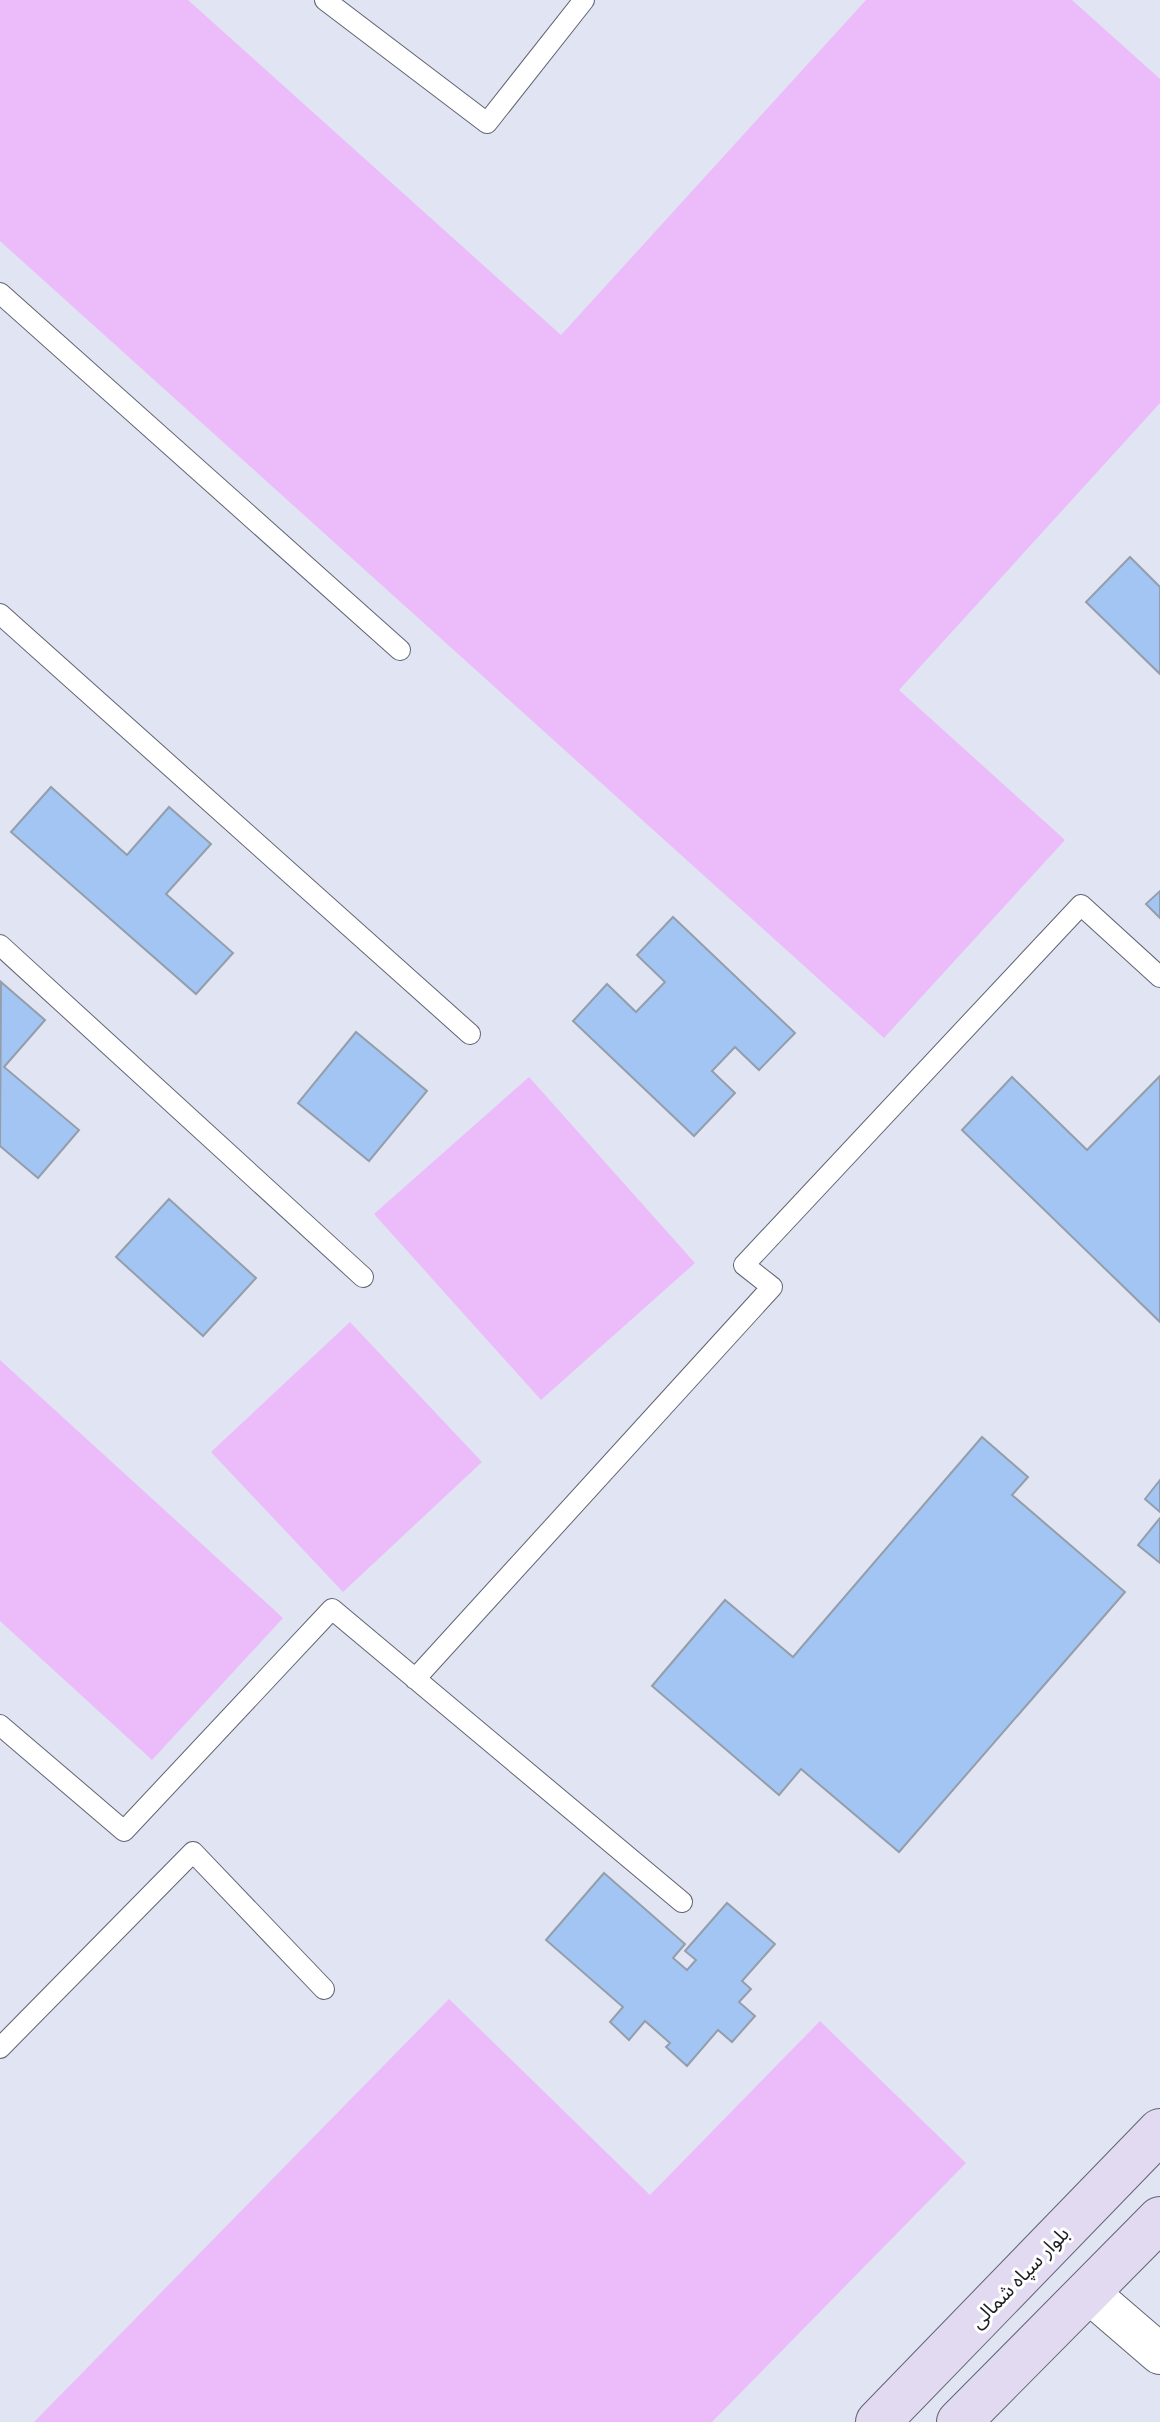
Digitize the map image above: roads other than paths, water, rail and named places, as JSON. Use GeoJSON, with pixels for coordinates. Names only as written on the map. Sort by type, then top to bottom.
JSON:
{"type":"FeatureCollection","features":[{"type":"Feature","properties":{"kind":"main road","name":"بلوار سپاه شمالی"},"geometry":{"type":"LineString","coordinates":[[878,2422],[1160,2131]]}},
{"type":"Feature","properties":{"kind":"main road"},"geometry":{"type":"LineString","coordinates":[[959,2422],[1160,2219]]}},
{"type":"Feature","properties":{"kind":"street"},"geometry":{"type":"LineString","coordinates":[[1088,2292],[1160,2354]]}},
{"type":"Feature","properties":{"kind":"lane"},"geometry":{"type":"LineString","coordinates":[[325,0],[487,123],[584,0]]}},
{"type":"Feature","properties":{"kind":"lane"},"geometry":{"type":"LineString","coordinates":[[0,293],[400,650]]}},
{"type":"Feature","properties":{"kind":"lane"},"geometry":{"type":"LineString","coordinates":[[0,614],[470,1034]]}},
{"type":"Feature","properties":{"kind":"lane"},"geometry":{"type":"LineString","coordinates":[[415,1679],[772,1287],[744,1265],[1081,905],[1160,977]]}},
{"type":"Feature","properties":{"kind":"lane"},"geometry":{"type":"LineString","coordinates":[[0,945],[363,1277]]}},
{"type":"Feature","properties":{"kind":"lane"},"geometry":{"type":"LineString","coordinates":[[0,1725],[124,1831],[332,1609],[682,1902]]}},
{"type":"Feature","properties":{"kind":"lane"},"geometry":{"type":"LineString","coordinates":[[0,2048],[193,1852],[324,1989]]}}]}
